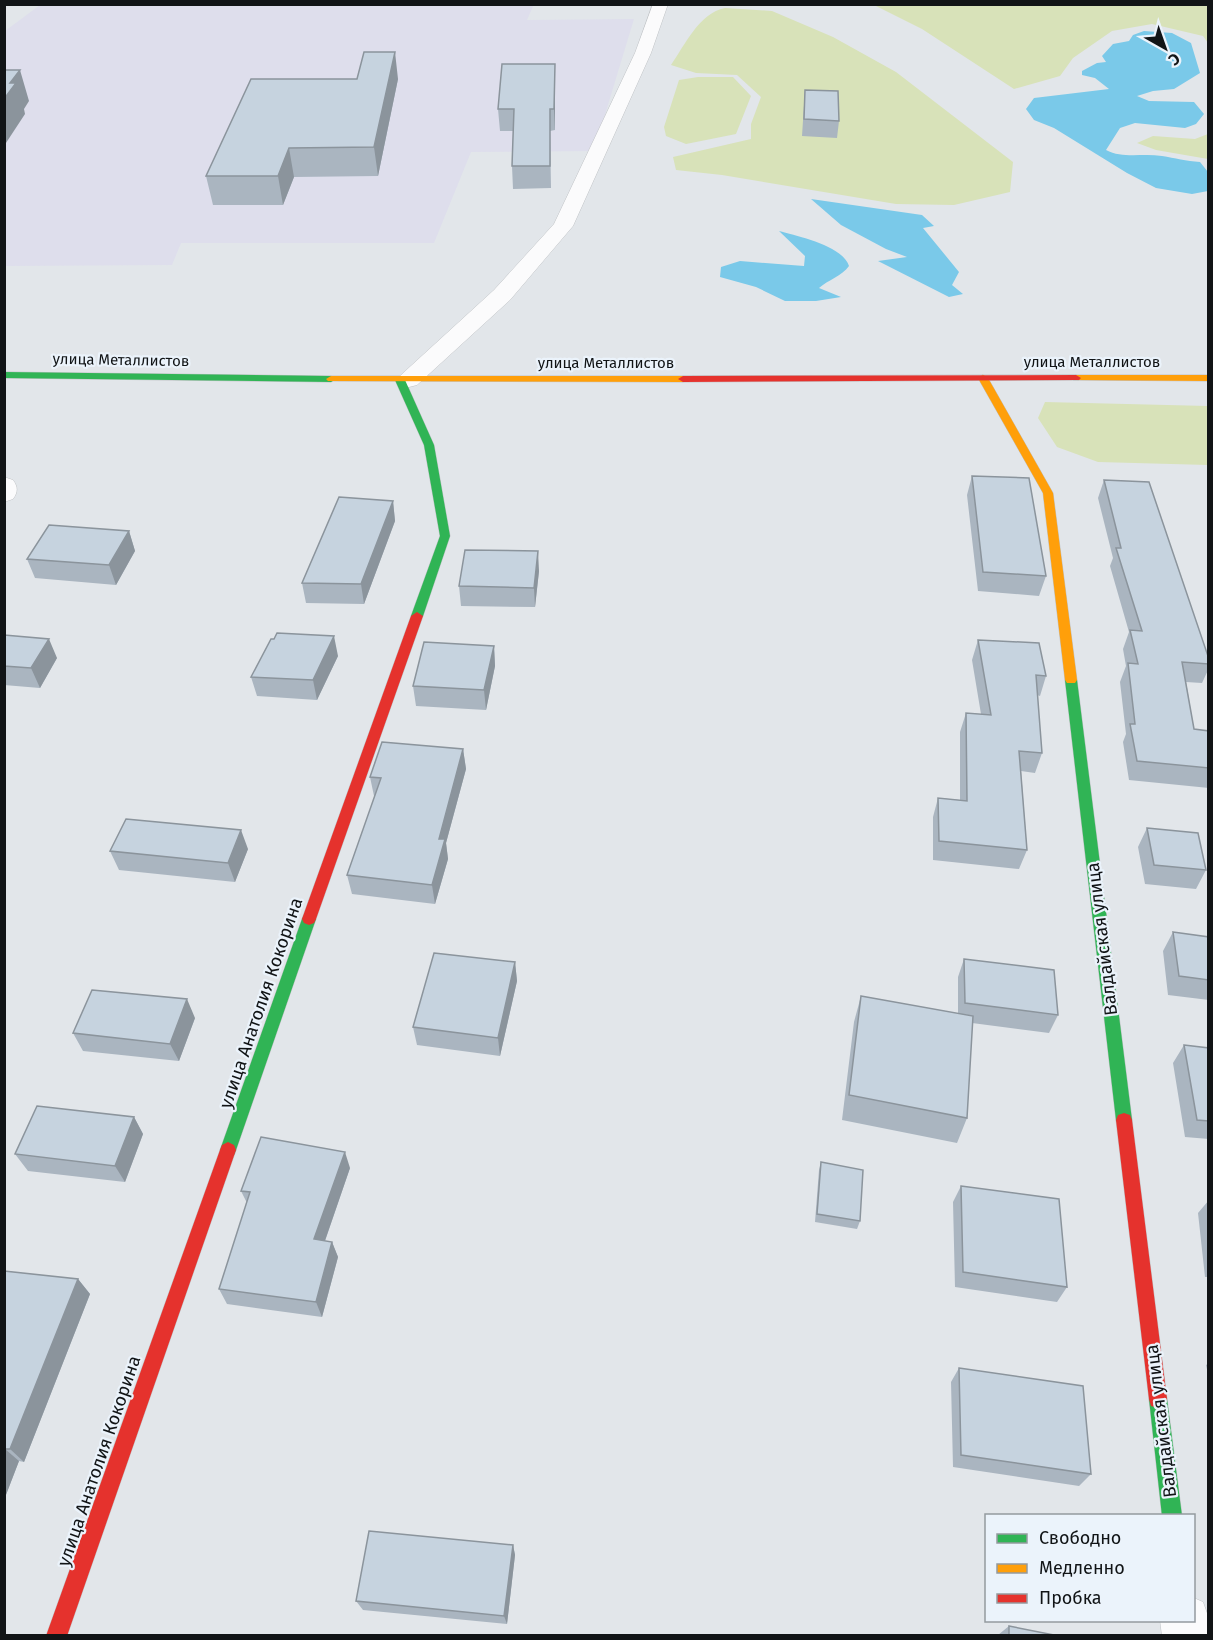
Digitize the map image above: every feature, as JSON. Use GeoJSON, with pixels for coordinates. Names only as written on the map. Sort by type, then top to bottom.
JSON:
{"type":"FeatureCollection","features":[{"type":"Feature","properties":{"kind":"street"},"geometry":{"type":"LineString","coordinates":[[405,380],[502,295],[563,226],[638,63],[661,4]]}},
{"type":"Feature","properties":{"kind":"street","name":"улица Металлистов"},"geometry":{"type":"LineString","coordinates":[[4,375],[405,380],[1209,378]]}},
{"type":"Feature","properties":{"kind":"street","name":"Валдайская улица"},"geometry":{"type":"LineString","coordinates":[[982,378],[1048,493],[1172,1514]]}},
{"type":"Feature","properties":{"kind":"street","name":"улица Анатолия Кокорина"},"geometry":{"type":"LineString","coordinates":[[56,1635],[445,536],[429,445],[405,380]]}},
{"type":"Feature","properties":{"kind":"street"},"geometry":{"type":"LineString","coordinates":[[4,485],[4,494]]}},
{"type":"Feature","properties":{"kind":"shaded area"},"geometry":{"type":"Polygon","coordinates":[[[534,4],[527,20],[634,19],[594,151],[471,152],[434,243],[181,243],[172,265],[5,266],[5,31],[40,5],[534,4]]]}},
{"type":"Feature","properties":{"kind":"green space"},"geometry":{"type":"Polygon","coordinates":[[[874,5],[1208,5],[1208,43],[1203,36],[1152,24],[1112,31],[1073,58],[1060,76],[1014,89],[922,29],[874,5]]]}},
{"type":"Feature","properties":{"kind":"green space"},"geometry":{"type":"Polygon","coordinates":[[[725,8],[772,11],[833,37],[896,72],[1013,162],[1010,192],[954,205],[896,204],[722,175],[676,170],[673,157],[751,139],[751,124],[761,97],[737,75],[696,73],[671,65],[700,23],[716,11],[725,8]]]}},
{"type":"Feature","properties":{"kind":"green space"},"geometry":{"type":"Polygon","coordinates":[[[698,77],[733,77],[751,96],[736,134],[686,144],[666,136],[664,127],[679,80],[698,77]]]}},
{"type":"Feature","properties":{"kind":"green space"},"geometry":{"type":"Polygon","coordinates":[[[1208,134],[1208,159],[1156,150],[1137,143],[1153,136],[1195,139],[1208,134]]]}},
{"type":"Feature","properties":{"kind":"green space"},"geometry":{"type":"Polygon","coordinates":[[[1045,402],[1208,406],[1208,465],[1098,462],[1057,447],[1038,418],[1045,402]]]}},
{"type":"Feature","properties":{"kind":"water"},"geometry":{"type":"Polygon","coordinates":[[[1144,31],[1172,33],[1191,43],[1200,73],[1174,89],[1153,91],[1137,96],[1149,101],[1194,102],[1204,114],[1196,124],[1185,128],[1135,123],[1120,128],[1106,150],[1119,154],[1155,155],[1200,162],[1208,172],[1208,191],[1192,194],[1156,188],[1054,128],[1034,120],[1026,109],[1034,98],[1109,89],[1095,78],[1082,75],[1082,71],[1097,63],[1106,62],[1102,56],[1113,44],[1129,41],[1133,35],[1144,31]]]}},
{"type":"Feature","properties":{"kind":"water"},"geometry":{"type":"Polygon","coordinates":[[[811,199],[922,215],[934,226],[923,228],[959,272],[952,285],[963,294],[949,297],[878,261],[907,257],[886,249],[841,225],[811,199]]]}},
{"type":"Feature","properties":{"kind":"water"},"geometry":{"type":"Polygon","coordinates":[[[779,231],[829,247],[845,259],[849,266],[819,288],[841,297],[816,301],[785,301],[756,287],[720,277],[721,267],[740,261],[804,266],[805,256],[779,231]]]}},
{"type":"Feature","properties":{"kind":"building"},"geometry":{"type":"Polygon","coordinates":[[[364,52],[395,52],[374,147],[289,148],[278,176],[206,176],[251,79],[357,79],[364,52]]]}},
{"type":"Feature","properties":{"kind":"building"},"geometry":{"type":"Polygon","coordinates":[[[502,64],[555,64],[554,109],[550,109],[550,166],[512,166],[514,109],[498,109],[502,64]]]}},
{"type":"Feature","properties":{"kind":"building"},"geometry":{"type":"Polygon","coordinates":[[[4,70],[20,70],[10,83],[16,83],[4,99],[4,70]]]}},
{"type":"Feature","properties":{"kind":"building"},"geometry":{"type":"Polygon","coordinates":[[[805,90],[838,91],[839,121],[804,119],[805,90]]]}},
{"type":"Feature","properties":{"kind":"building"},"geometry":{"type":"Polygon","coordinates":[[[972,476],[1029,478],[1046,576],[983,572],[972,476]]]}},
{"type":"Feature","properties":{"kind":"building"},"geometry":{"type":"Polygon","coordinates":[[[1104,480],[1149,482],[1209,659],[1209,664],[1182,662],[1194,729],[1209,731],[1209,768],[1137,761],[1130,724],[1135,724],[1128,663],[1138,664],[1130,630],[1142,631],[1116,548],[1121,548],[1104,480]]]}},
{"type":"Feature","properties":{"kind":"building"},"geometry":{"type":"Polygon","coordinates":[[[339,497],[393,501],[361,584],[302,583],[339,497]]]}},
{"type":"Feature","properties":{"kind":"building"},"geometry":{"type":"Polygon","coordinates":[[[49,525],[129,531],[109,565],[27,559],[49,525]]]}},
{"type":"Feature","properties":{"kind":"building"},"geometry":{"type":"Polygon","coordinates":[[[465,550],[538,551],[534,588],[459,586],[465,550]]]}},
{"type":"Feature","properties":{"kind":"building"},"geometry":{"type":"Polygon","coordinates":[[[277,633],[334,636],[313,680],[251,677],[271,639],[274,639],[277,633]]]}},
{"type":"Feature","properties":{"kind":"building"},"geometry":{"type":"Polygon","coordinates":[[[4,635],[49,639],[31,668],[4,666],[4,635]]]}},
{"type":"Feature","properties":{"kind":"building"},"geometry":{"type":"Polygon","coordinates":[[[978,640],[1039,643],[1046,676],[1036,675],[1042,753],[1019,751],[1027,850],[939,841],[938,798],[967,801],[966,713],[991,715],[978,640]]]}},
{"type":"Feature","properties":{"kind":"building"},"geometry":{"type":"Polygon","coordinates":[[[424,642],[494,646],[484,690],[413,686],[424,642]]]}},
{"type":"Feature","properties":{"kind":"building"},"geometry":{"type":"Polygon","coordinates":[[[382,742],[463,749],[439,839],[445,839],[432,885],[347,875],[381,778],[370,777],[382,742]]]}},
{"type":"Feature","properties":{"kind":"building"},"geometry":{"type":"Polygon","coordinates":[[[126,819],[241,830],[228,863],[110,851],[126,819]]]}},
{"type":"Feature","properties":{"kind":"building"},"geometry":{"type":"Polygon","coordinates":[[[1147,828],[1198,833],[1206,870],[1154,865],[1147,828]]]}},
{"type":"Feature","properties":{"kind":"building"},"geometry":{"type":"Polygon","coordinates":[[[1173,932],[1209,937],[1209,980],[1179,976],[1173,932]]]}},
{"type":"Feature","properties":{"kind":"building"},"geometry":{"type":"Polygon","coordinates":[[[434,953],[515,962],[498,1038],[413,1027],[434,953]]]}},
{"type":"Feature","properties":{"kind":"building"},"geometry":{"type":"Polygon","coordinates":[[[964,959],[1054,970],[1058,1015],[965,1003],[964,959]]]}},
{"type":"Feature","properties":{"kind":"building"},"geometry":{"type":"Polygon","coordinates":[[[92,990],[187,999],[170,1044],[73,1033],[92,990]]]}},
{"type":"Feature","properties":{"kind":"building"},"geometry":{"type":"Polygon","coordinates":[[[861,996],[973,1016],[967,1118],[849,1095],[861,996]]]}},
{"type":"Feature","properties":{"kind":"building"},"geometry":{"type":"Polygon","coordinates":[[[1184,1045],[1209,1048],[1209,1121],[1197,1120],[1184,1045]]]}},
{"type":"Feature","properties":{"kind":"building"},"geometry":{"type":"Polygon","coordinates":[[[37,1106],[134,1117],[115,1166],[15,1154],[37,1106]]]}},
{"type":"Feature","properties":{"kind":"building"},"geometry":{"type":"Polygon","coordinates":[[[261,1137],[345,1152],[314,1239],[332,1242],[316,1302],[219,1289],[250,1192],[241,1191],[261,1137]]]}},
{"type":"Feature","properties":{"kind":"building"},"geometry":{"type":"Polygon","coordinates":[[[821,1162],[863,1170],[860,1221],[817,1214],[821,1162]]]}},
{"type":"Feature","properties":{"kind":"building"},"geometry":{"type":"Polygon","coordinates":[[[961,1186],[1059,1199],[1067,1287],[963,1272],[961,1186]]]}},
{"type":"Feature","properties":{"kind":"building"},"geometry":{"type":"Polygon","coordinates":[[[4,1271],[78,1279],[10,1449],[4,1451],[4,1271]]]}},
{"type":"Feature","properties":{"kind":"building"},"geometry":{"type":"Polygon","coordinates":[[[959,1368],[1083,1386],[1091,1474],[961,1455],[959,1368]]]}},
{"type":"Feature","properties":{"kind":"building"},"geometry":{"type":"Polygon","coordinates":[[[369,1531],[513,1545],[504,1616],[356,1601],[369,1531]]]}},
{"type":"Feature","properties":{"kind":"building"},"geometry":{"type":"Polygon","coordinates":[[[1009,1626],[1054,1635],[1009,1635],[1009,1626]]]}},
{"type":"Feature","properties":{"kind":"traffic: fast"},"geometry":{"type":"LineString","coordinates":[[4,375],[331,379]]}},
{"type":"Feature","properties":{"kind":"traffic: fast"},"geometry":{"type":"LineString","coordinates":[[400,380],[429,445],[445,536],[417,616]]}},
{"type":"Feature","properties":{"kind":"traffic: fast"},"geometry":{"type":"LineString","coordinates":[[1071,680],[1124,1120]]}},
{"type":"Feature","properties":{"kind":"traffic: fast"},"geometry":{"type":"LineString","coordinates":[[228,1150],[309,919]]}},
{"type":"Feature","properties":{"kind":"traffic: fast"},"geometry":{"type":"LineString","coordinates":[[1158,1399],[1172,1514]]}},
{"type":"Feature","properties":{"kind":"traffic: slow"},"geometry":{"type":"LineString","coordinates":[[983,378],[1048,493],[1071,680]]}},
{"type":"Feature","properties":{"kind":"traffic: slow"},"geometry":{"type":"LineString","coordinates":[[1076,378],[1208,378]]}},
{"type":"Feature","properties":{"kind":"traffic: slow"},"geometry":{"type":"LineString","coordinates":[[331,379],[683,379]]}},
{"type":"Feature","properties":{"kind":"traffic: jam"},"geometry":{"type":"LineString","coordinates":[[683,379],[1076,378]]}},
{"type":"Feature","properties":{"kind":"traffic: jam"},"geometry":{"type":"LineString","coordinates":[[309,919],[417,616]]}},
{"type":"Feature","properties":{"kind":"traffic: jam"},"geometry":{"type":"LineString","coordinates":[[1124,1120],[1158,1399]]}},
{"type":"Feature","properties":{"kind":"traffic: jam"},"geometry":{"type":"LineString","coordinates":[[56,1636],[228,1150]]}}]}
